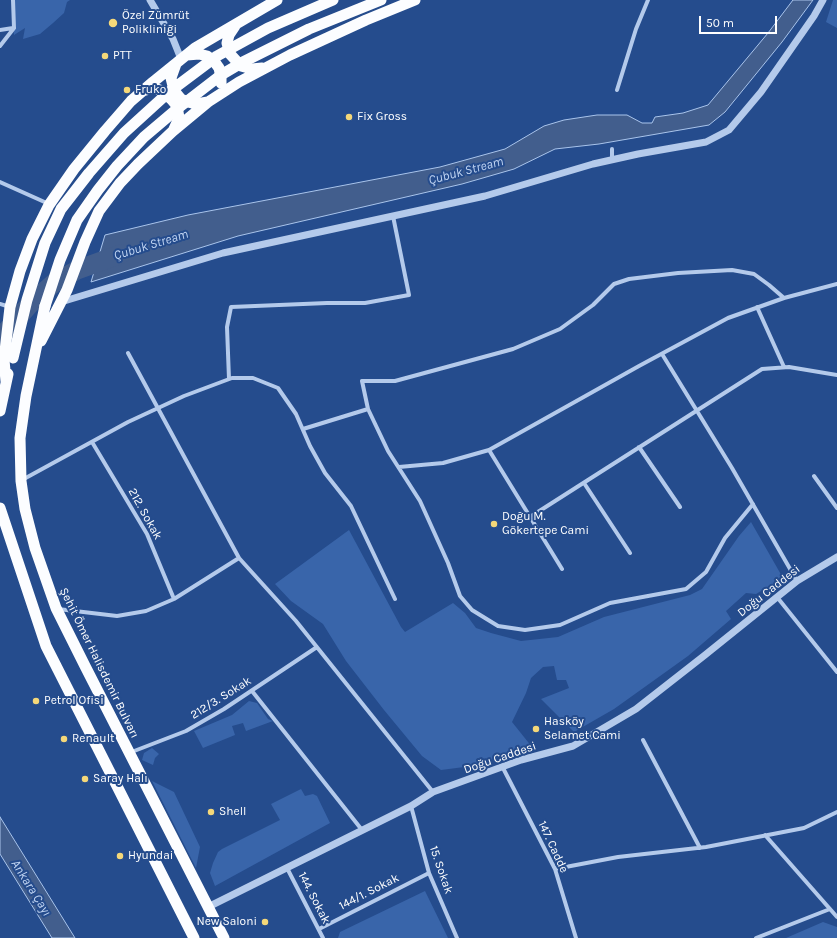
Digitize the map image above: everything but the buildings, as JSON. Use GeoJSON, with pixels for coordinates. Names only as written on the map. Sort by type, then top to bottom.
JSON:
{"type":"FeatureCollection","features":[{"type":"Feature","properties":{"kind":"highway"},"geometry":{"type":"LineString","coordinates":[[0,411],[6,381],[8,359],[7,309],[32,238],[49,205],[74,169],[105,131],[142,91],[181,59],[238,22],[277,0]]}},
{"type":"Feature","properties":{"kind":"highway"},"geometry":{"type":"LineString","coordinates":[[8,359],[45,243],[61,209],[89,173],[124,133],[170,92],[218,56],[268,28],[333,0]]}},
{"type":"Feature","properties":{"kind":"highway","name":"Şehit Ömer Halisdemir Bulvarı"},"geometry":{"type":"LineString","coordinates":[[224,938],[56,608],[30,529],[25,509],[20,438],[26,396],[45,306],[60,260],[77,220],[117,166],[144,137],[221,75],[243,62],[309,29],[380,0]]}},
{"type":"Feature","properties":{"kind":"highway","name":"Şehit Ömer Halisdemir Bulvarı"},"geometry":{"type":"LineString","coordinates":[[34,356],[67,290],[99,210],[138,164],[173,131],[212,99],[264,68],[352,26],[415,0]]}},
{"type":"Feature","properties":{"kind":"highway"},"geometry":{"type":"LineString","coordinates":[[238,22],[229,35],[227,44],[230,54],[241,66],[252,70],[264,68]]}},
{"type":"Feature","properties":{"kind":"highway"},"geometry":{"type":"LineString","coordinates":[[199,54],[207,56],[214,61],[219,68],[221,77],[219,90],[212,99],[196,104],[181,99],[176,93],[172,86],[172,78],[181,59],[199,54]]}},
{"type":"Feature","properties":{"kind":"highway"},"geometry":{"type":"LineString","coordinates":[[142,91],[154,88],[162,91],[177,106],[179,118],[173,131]]}},
{"type":"Feature","properties":{"kind":"highway"},"geometry":{"type":"LineString","coordinates":[[0,508],[46,646],[194,938]]}},
{"type":"Feature","properties":{"kind":"street"},"geometry":{"type":"LineString","coordinates":[[0,46],[14,28],[13,0]]}},
{"type":"Feature","properties":{"kind":"street"},"geometry":{"type":"LineString","coordinates":[[150,0],[173,39],[181,59]]}},
{"type":"Feature","properties":{"kind":"street"},"geometry":{"type":"LineString","coordinates":[[617,90],[636,29],[648,0]]}},
{"type":"Feature","properties":{"kind":"street"},"geometry":{"type":"LineString","coordinates":[[61,302],[223,253],[485,196],[638,154],[706,142],[729,130],[761,92],[814,16],[822,0]]}},
{"type":"Feature","properties":{"kind":"street"},"geometry":{"type":"LineString","coordinates":[[0,30],[14,28]]}},
{"type":"Feature","properties":{"kind":"street"},"geometry":{"type":"LineString","coordinates":[[612,148],[612,160]]}},
{"type":"Feature","properties":{"kind":"street"},"geometry":{"type":"LineString","coordinates":[[0,182],[49,205]]}},
{"type":"Feature","properties":{"kind":"street"},"geometry":{"type":"LineString","coordinates":[[229,379],[227,327],[231,307],[327,302],[365,303],[409,295],[393,216]]}},
{"type":"Feature","properties":{"kind":"street"},"geometry":{"type":"LineString","coordinates":[[753,504],[725,538],[706,572],[686,589],[610,603],[560,625],[525,630],[498,626],[472,610],[460,596],[448,562],[420,501],[388,451],[368,409],[362,381],[395,381],[514,349],[560,329],[593,305],[614,284],[629,279],[678,273],[732,270],[754,274],[784,298]]}},
{"type":"Feature","properties":{"kind":"street"},"geometry":{"type":"LineString","coordinates":[[399,468],[443,463],[489,450],[728,318],[784,298],[837,284]]}},
{"type":"Feature","properties":{"kind":"street"},"geometry":{"type":"LineString","coordinates":[[757,308],[784,367]]}},
{"type":"Feature","properties":{"kind":"street"},"geometry":{"type":"LineString","coordinates":[[128,353],[239,558],[296,621],[433,792]]}},
{"type":"Feature","properties":{"kind":"street"},"geometry":{"type":"LineString","coordinates":[[662,354],[698,411],[797,581]]}},
{"type":"Feature","properties":{"kind":"street"},"geometry":{"type":"LineString","coordinates":[[530,517],[762,369],[784,367],[837,375]]}},
{"type":"Feature","properties":{"kind":"street"},"geometry":{"type":"LineString","coordinates":[[22,481],[128,422],[184,396],[229,379],[253,378],[278,388],[296,414],[310,446],[325,473],[351,506],[395,599]]}},
{"type":"Feature","properties":{"kind":"street"},"geometry":{"type":"LineString","coordinates":[[303,429],[368,409]]}},
{"type":"Feature","properties":{"kind":"street","name":"212. Sokak"},"geometry":{"type":"LineString","coordinates":[[92,442],[147,534],[174,599]]}},
{"type":"Feature","properties":{"kind":"street"},"geometry":{"type":"LineString","coordinates":[[639,447],[680,507]]}},
{"type":"Feature","properties":{"kind":"street"},"geometry":{"type":"LineString","coordinates":[[489,450],[562,570]]}},
{"type":"Feature","properties":{"kind":"street"},"geometry":{"type":"LineString","coordinates":[[814,476],[837,508]]}},
{"type":"Feature","properties":{"kind":"street"},"geometry":{"type":"LineString","coordinates":[[584,483],[630,553]]}},
{"type":"Feature","properties":{"kind":"street","name":"Doğu Caddesi"},"geometry":{"type":"LineString","coordinates":[[208,907],[411,806],[433,792],[503,768],[521,760],[573,746],[636,709],[797,581],[837,557]]}},
{"type":"Feature","properties":{"kind":"street"},"geometry":{"type":"LineString","coordinates":[[56,608],[117,616],[146,611],[174,599],[239,558]]}},
{"type":"Feature","properties":{"kind":"street"},"geometry":{"type":"LineString","coordinates":[[777,597],[837,672]]}},
{"type":"Feature","properties":{"kind":"street","name":"212/3. Sokak"},"geometry":{"type":"LineString","coordinates":[[129,753],[186,731],[224,709],[317,647]]}},
{"type":"Feature","properties":{"kind":"street"},"geometry":{"type":"LineString","coordinates":[[252,691],[362,830]]}},
{"type":"Feature","properties":{"kind":"street"},"geometry":{"type":"LineString","coordinates":[[643,740],[700,848]]}},
{"type":"Feature","properties":{"kind":"street","name":"147. Cadde"},"geometry":{"type":"LineString","coordinates":[[503,768],[555,869],[576,938]]}},
{"type":"Feature","properties":{"kind":"street","name":"15. Sokak"},"geometry":{"type":"LineString","coordinates":[[411,806],[429,873],[457,938]]}},
{"type":"Feature","properties":{"kind":"street"},"geometry":{"type":"LineString","coordinates":[[555,869],[618,857],[700,848],[765,836],[804,828],[837,812]]}},
{"type":"Feature","properties":{"kind":"street"},"geometry":{"type":"LineString","coordinates":[[765,836],[837,917]]}},
{"type":"Feature","properties":{"kind":"street","name":"144. Sokak"},"geometry":{"type":"LineString","coordinates":[[287,868],[323,938]]}},
{"type":"Feature","properties":{"kind":"street","name":"144/1. Sokak"},"geometry":{"type":"LineString","coordinates":[[318,928],[429,873]]}},
{"type":"Feature","properties":{"kind":"street"},"geometry":{"type":"LineString","coordinates":[[756,938],[830,909]]}},
{"type":"Feature","properties":{"kind":"shaded area"},"geometry":{"type":"Polygon","coordinates":[[[12,0],[70,0],[67,2],[64,13],[40,34],[23,39],[25,28],[14,35],[12,0]]]}},
{"type":"Feature","properties":{"kind":"shaded area"},"geometry":{"type":"Polygon","coordinates":[[[833,0],[837,0],[837,28],[826,22],[833,0]]]}},
{"type":"Feature","properties":{"kind":"shaded area"},"geometry":{"type":"Polygon","coordinates":[[[751,522],[783,578],[756,594],[746,593],[726,611],[731,619],[688,656],[614,709],[574,732],[541,699],[569,688],[566,680],[557,680],[554,666],[543,667],[531,678],[526,693],[512,722],[532,747],[472,766],[441,770],[422,756],[346,661],[323,624],[291,601],[275,584],[349,530],[405,632],[453,603],[465,613],[476,628],[491,633],[521,641],[558,637],[604,617],[690,595],[702,589],[739,536],[751,522]]]}},
{"type":"Feature","properties":{"kind":"shaded area"},"geometry":{"type":"Polygon","coordinates":[[[249,701],[257,703],[268,719],[273,721],[246,731],[243,723],[232,726],[235,735],[203,748],[194,731],[232,715],[249,701]]]}},
{"type":"Feature","properties":{"kind":"shaded area"},"geometry":{"type":"Polygon","coordinates":[[[152,748],[159,754],[155,758],[153,765],[142,760],[144,753],[152,748]]]}},
{"type":"Feature","properties":{"kind":"shaded area"},"geometry":{"type":"Polygon","coordinates":[[[152,781],[174,792],[200,847],[196,868],[152,781]]]}},
{"type":"Feature","properties":{"kind":"shaded area"},"geometry":{"type":"Polygon","coordinates":[[[301,789],[305,796],[313,794],[317,796],[330,823],[215,886],[210,873],[218,852],[280,820],[271,804],[301,789]]]}},
{"type":"Feature","properties":{"kind":"shaded area"},"geometry":{"type":"Polygon","coordinates":[[[425,891],[448,938],[338,938],[340,932],[425,891]]]}},
{"type":"Feature","properties":{"kind":"shaded area"},"geometry":{"type":"Polygon","coordinates":[[[823,922],[837,927],[837,938],[786,938],[823,922]]]}},
{"type":"Feature","properties":{"kind":"water","name":"Çubuk Stream"},"geometry":{"type":"Polygon","coordinates":[[[793,0],[813,0],[782,42],[725,112],[709,125],[599,144],[555,149],[514,169],[462,184],[238,236],[91,282],[105,235],[188,215],[440,167],[505,149],[544,126],[564,120],[597,115],[627,115],[642,123],[652,123],[655,117],[683,113],[708,105],[768,33],[793,0]]]}},
{"type":"Feature","properties":{"kind":"water"},"geometry":{"type":"Polygon","coordinates":[[[0,817],[75,938],[52,938],[0,854],[0,817]]]}},
{"type":"Feature","properties":{"kind":"waterway","name":"Ankara Çayı"},"geometry":{"type":"LineString","coordinates":[[0,338],[31,303],[54,283],[77,270],[121,254]]}},
{"type":"Feature","properties":{"kind":"place","name":"Özel Zümrüt Polikliniği"},"geometry":{"type":"Point","coordinates":[113,23]}},
{"type":"Feature","properties":{"kind":"place","name":"PTT"},"geometry":{"type":"Point","coordinates":[105,56]}},
{"type":"Feature","properties":{"kind":"place","name":"Fruko"},"geometry":{"type":"Point","coordinates":[127,90]}},
{"type":"Feature","properties":{"kind":"place","name":"Fix Gross"},"geometry":{"type":"Point","coordinates":[349,117]}},
{"type":"Feature","properties":{"kind":"place","name":"Doğu M. Gökertepe Cami"},"geometry":{"type":"Point","coordinates":[494,524]}},
{"type":"Feature","properties":{"kind":"place","name":"Petrol Ofisi"},"geometry":{"type":"Point","coordinates":[36,701]}},
{"type":"Feature","properties":{"kind":"place","name":"Hasköy Selamet Cami"},"geometry":{"type":"Point","coordinates":[536,729]}},
{"type":"Feature","properties":{"kind":"place","name":"Renault"},"geometry":{"type":"Point","coordinates":[64,739]}},
{"type":"Feature","properties":{"kind":"place","name":"Saray Halı"},"geometry":{"type":"Point","coordinates":[85,779]}},
{"type":"Feature","properties":{"kind":"place","name":"Shell"},"geometry":{"type":"Point","coordinates":[211,812]}},
{"type":"Feature","properties":{"kind":"place","name":"Hyundai"},"geometry":{"type":"Point","coordinates":[120,856]}},
{"type":"Feature","properties":{"kind":"place","name":"New Saloni"},"geometry":{"type":"Point","coordinates":[265,922]}}]}
